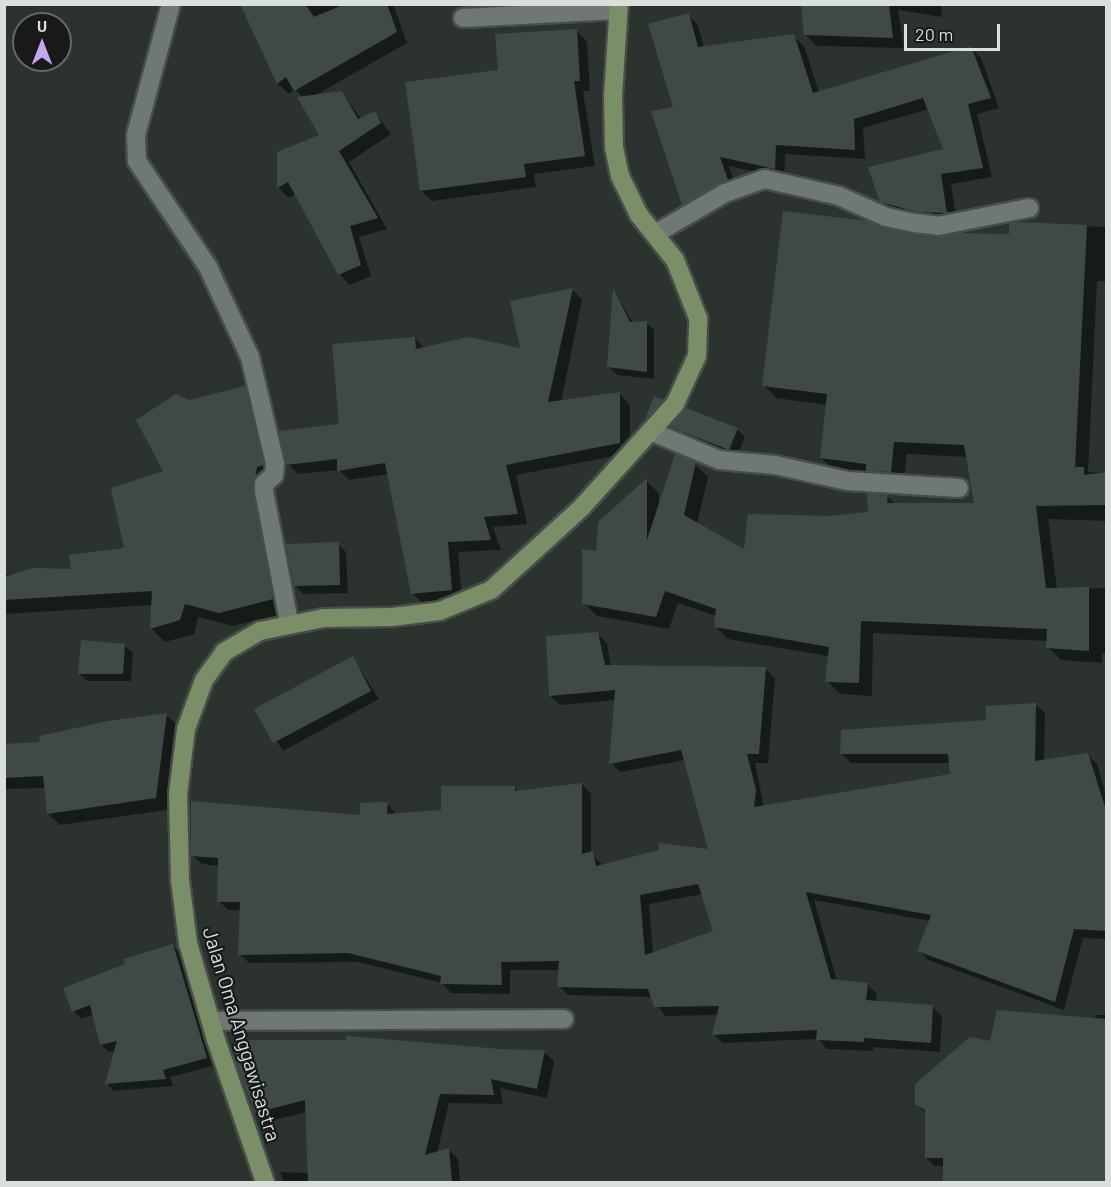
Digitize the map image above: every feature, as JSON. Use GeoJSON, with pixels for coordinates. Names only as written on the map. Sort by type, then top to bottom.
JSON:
{"type":"FeatureCollection","features":[{"type":"Feature","properties":{"kind":"main road","name":"Jalan Oma Anggawisastra"},"geometry":{"type":"LineString","coordinates":[[265,1182],[211,1021],[188,943],[180,880],[178,794],[186,729],[204,680],[224,652],[260,631],[289,622],[440,611],[490,590],[581,508],[675,404],[697,356],[699,336],[695,303],[687,284],[629,197],[614,147],[619,7]]}},
{"type":"Feature","properties":{"kind":"street"},"geometry":{"type":"LineString","coordinates":[[171,4],[136,135],[137,161],[143,175],[208,267],[250,357],[275,464],[274,475],[264,484],[264,491],[289,622]]}},
{"type":"Feature","properties":{"kind":"street"},"geometry":{"type":"LineString","coordinates":[[463,18],[619,7]]}},
{"type":"Feature","properties":{"kind":"street"},"geometry":{"type":"LineString","coordinates":[[655,234],[724,194],[765,179],[839,196],[886,217],[915,224],[938,226],[1029,208]]}},
{"type":"Feature","properties":{"kind":"street"},"geometry":{"type":"LineString","coordinates":[[650,431],[719,460],[775,465],[848,481],[959,488]]}},
{"type":"Feature","properties":{"kind":"street"},"geometry":{"type":"LineString","coordinates":[[211,1021],[564,1019]]}},
{"type":"Feature","properties":{"kind":"building"},"geometry":{"type":"Polygon","coordinates":[[[240,4],[305,4],[314,17],[345,4],[387,4],[397,32],[294,91],[286,77],[277,84],[240,4]]]}},
{"type":"Feature","properties":{"kind":"building"},"geometry":{"type":"Polygon","coordinates":[[[801,4],[889,4],[893,38],[804,35],[801,4]]]}},
{"type":"Feature","properties":{"kind":"building"},"geometry":{"type":"Polygon","coordinates":[[[689,13],[698,47],[794,34],[813,93],[971,46],[991,98],[968,104],[983,168],[941,174],[947,213],[917,212],[880,202],[868,167],[943,149],[923,98],[854,119],[855,150],[776,145],[775,169],[720,157],[728,180],[682,205],[651,111],[673,107],[648,24],[689,13]]]}},
{"type":"Feature","properties":{"kind":"building"},"geometry":{"type":"Polygon","coordinates":[[[577,29],[580,81],[574,81],[585,156],[524,164],[526,177],[420,191],[405,82],[498,70],[495,34],[577,29]]]}},
{"type":"Feature","properties":{"kind":"building"},"geometry":{"type":"Polygon","coordinates":[[[342,91],[358,119],[375,111],[381,123],[339,151],[378,218],[350,226],[361,265],[338,275],[288,182],[277,188],[277,152],[319,135],[297,97],[342,91]]]}},
{"type":"Feature","properties":{"kind":"building"},"geometry":{"type":"Polygon","coordinates":[[[783,211],[868,221],[937,237],[961,233],[1009,234],[1009,223],[1018,222],[1087,225],[1075,467],[1084,467],[1084,475],[1107,472],[1107,505],[1036,506],[1046,588],[1089,587],[1089,651],[1046,648],[1047,629],[861,621],[859,683],[825,682],[829,647],[714,627],[716,609],[665,591],[656,617],[582,604],[582,549],[596,551],[598,522],[647,478],[647,540],[675,454],[696,462],[684,515],[744,549],[748,514],[829,516],[868,512],[867,493],[888,495],[887,503],[974,503],[964,445],[894,442],[891,472],[866,471],[866,464],[820,458],[827,394],[762,386],[783,211]]]}},
{"type":"Feature","properties":{"kind":"building"},"geometry":{"type":"Polygon","coordinates":[[[573,288],[548,402],[620,392],[620,443],[506,465],[518,514],[484,517],[491,540],[448,542],[452,590],[411,594],[385,463],[337,471],[337,459],[286,465],[279,431],[339,424],[332,344],[415,337],[416,349],[469,337],[520,348],[510,301],[573,288]]]}},
{"type":"Feature","properties":{"kind":"building"},"geometry":{"type":"Polygon","coordinates":[[[613,288],[630,322],[647,321],[647,372],[607,367],[613,288]]]}},
{"type":"Feature","properties":{"kind":"building"},"geometry":{"type":"Polygon","coordinates":[[[245,386],[264,465],[257,467],[253,491],[273,599],[219,613],[185,604],[180,620],[150,629],[152,591],[4,600],[4,577],[33,568],[71,569],[69,555],[124,548],[111,488],[163,471],[136,420],[176,394],[189,400],[245,386]]]}},
{"type":"Feature","properties":{"kind":"building"},"geometry":{"type":"Polygon","coordinates":[[[654,396],[664,400],[647,418],[646,417],[654,396]]]}},
{"type":"Feature","properties":{"kind":"building"},"geometry":{"type":"Polygon","coordinates":[[[686,408],[738,428],[729,450],[670,427],[686,408]]]}},
{"type":"Feature","properties":{"kind":"building"},"geometry":{"type":"Polygon","coordinates":[[[339,542],[340,585],[294,586],[286,544],[339,542]]]}},
{"type":"Feature","properties":{"kind":"building"},"geometry":{"type":"Polygon","coordinates":[[[598,632],[605,665],[766,667],[759,754],[747,754],[756,790],[754,807],[950,774],[948,754],[840,754],[841,730],[986,720],[986,706],[1036,703],[1035,761],[1088,753],[1107,813],[1107,931],[1074,929],[1055,1002],[917,951],[931,915],[806,892],[831,979],[868,983],[866,1000],[933,1005],[931,1043],[864,1038],[864,1042],[816,1040],[817,1030],[712,1035],[719,1006],[654,1007],[648,989],[557,987],[559,961],[501,962],[502,985],[440,984],[441,976],[348,953],[238,955],[240,902],[217,902],[218,858],[191,856],[191,801],[360,815],[360,803],[388,802],[387,814],[441,810],[441,786],[515,786],[515,791],[582,783],[582,854],[593,851],[596,866],[659,850],[659,843],[708,849],[681,750],[609,764],[615,690],[549,696],[546,636],[598,632]],[[698,884],[640,895],[645,955],[713,931],[698,884]]]}},
{"type":"Feature","properties":{"kind":"building"},"geometry":{"type":"Polygon","coordinates":[[[81,640],[125,644],[123,674],[78,674],[81,640]]]}},
{"type":"Feature","properties":{"kind":"building"},"geometry":{"type":"Polygon","coordinates":[[[353,656],[371,691],[273,743],[254,709],[353,656]]]}},
{"type":"Feature","properties":{"kind":"building"},"geometry":{"type":"Polygon","coordinates":[[[167,713],[156,798],[47,814],[43,776],[4,778],[4,744],[40,742],[39,736],[108,721],[167,713]]]}},
{"type":"Feature","properties":{"kind":"building"},"geometry":{"type":"Polygon","coordinates":[[[173,944],[207,1058],[163,1070],[166,1079],[105,1084],[117,1041],[100,1045],[90,1005],[72,1012],[63,988],[125,964],[124,959],[173,944]]]}},
{"type":"Feature","properties":{"kind":"building"},"geometry":{"type":"Polygon","coordinates":[[[997,1010],[1107,1019],[1107,1181],[943,1182],[943,1158],[925,1158],[925,1110],[915,1104],[915,1084],[970,1037],[990,1041],[997,1010]]]}},
{"type":"Feature","properties":{"kind":"building"},"geometry":{"type":"Polygon","coordinates":[[[346,1036],[502,1049],[545,1050],[537,1089],[491,1079],[494,1095],[440,1094],[425,1155],[449,1148],[452,1182],[308,1182],[305,1100],[255,1113],[235,1060],[236,1040],[346,1040],[346,1036]]]}}]}
